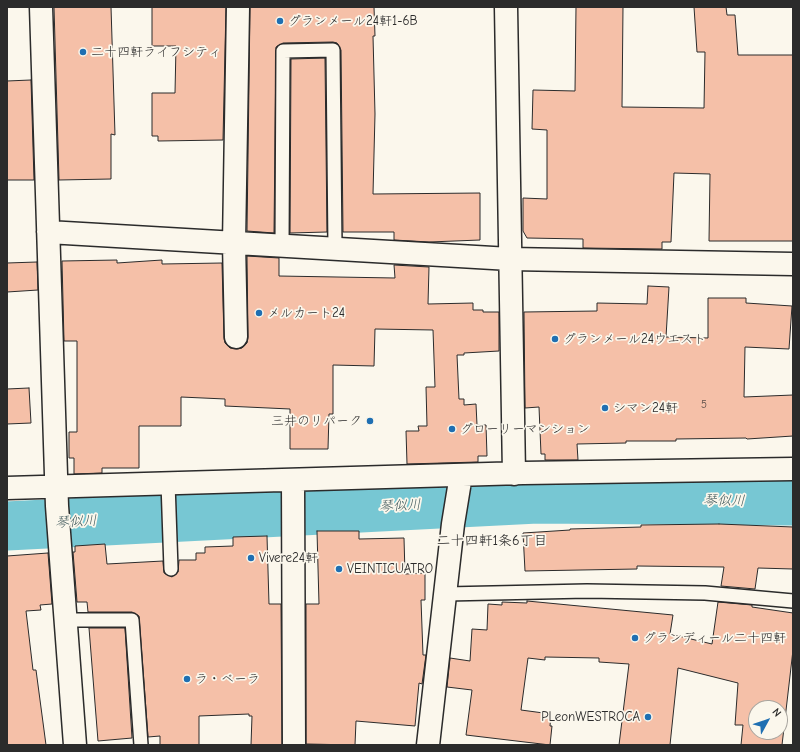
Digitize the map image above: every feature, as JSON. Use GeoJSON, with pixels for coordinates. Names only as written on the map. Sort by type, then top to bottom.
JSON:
{"type":"FeatureCollection","features":[{"type":"Feature","properties":{"kind":"street"},"geometry":{"type":"LineString","coordinates":[[41,7],[57,496],[75,745]]}},
{"type":"Feature","properties":{"kind":"street"},"geometry":{"type":"LineString","coordinates":[[236,338],[234,243],[238,7]]}},
{"type":"Feature","properties":{"kind":"street"},"geometry":{"type":"LineString","coordinates":[[506,7],[514,474]]}},
{"type":"Feature","properties":{"kind":"street"},"geometry":{"type":"LineString","coordinates":[[48,232],[510,259],[793,264]]}},
{"type":"Feature","properties":{"kind":"street"},"geometry":{"type":"LineString","coordinates":[[7,488],[57,496],[168,491],[460,484],[514,474],[793,469]]}},
{"type":"Feature","properties":{"kind":"street"},"geometry":{"type":"LineString","coordinates":[[428,745],[460,484]]}},
{"type":"Feature","properties":{"kind":"street"},"geometry":{"type":"LineString","coordinates":[[293,488],[294,745]]}},
{"type":"Feature","properties":{"kind":"lane"},"geometry":{"type":"LineString","coordinates":[[282,246],[283,51],[333,50],[335,248]]}},
{"type":"Feature","properties":{"kind":"lane"},"geometry":{"type":"LineString","coordinates":[[168,491],[171,533],[171,569]]}},
{"type":"Feature","properties":{"kind":"lane"},"geometry":{"type":"LineString","coordinates":[[446,594],[587,591],[705,593],[793,601]]}},
{"type":"Feature","properties":{"kind":"lane"},"geometry":{"type":"LineString","coordinates":[[66,620],[132,620],[141,745]]}},
{"type":"Feature","properties":{"kind":"building"},"geometry":{"type":"Polygon","coordinates":[[[54,7],[111,7],[115,135],[111,134],[111,179],[59,180],[54,7]]]}},
{"type":"Feature","properties":{"kind":"building"},"geometry":{"type":"Polygon","coordinates":[[[152,7],[226,7],[223,140],[158,141],[158,136],[152,136],[152,93],[175,93],[176,46],[152,46],[152,7]]]}},
{"type":"Feature","properties":{"kind":"building"},"geometry":{"type":"Polygon","coordinates":[[[250,7],[374,7],[375,36],[373,36],[375,114],[373,194],[480,193],[480,240],[429,242],[394,240],[394,232],[343,232],[341,50],[337,43],[333,42],[283,43],[276,47],[274,233],[247,231],[250,7]]]}},
{"type":"Feature","properties":{"kind":"building"},"geometry":{"type":"Polygon","coordinates":[[[576,7],[623,7],[622,107],[704,108],[705,52],[697,52],[694,7],[726,7],[727,15],[735,15],[738,55],[793,55],[793,241],[709,241],[710,174],[674,173],[671,242],[662,242],[662,249],[583,248],[583,239],[527,238],[523,231],[523,198],[547,199],[547,130],[532,129],[533,90],[575,91],[576,7]]]}},
{"type":"Feature","properties":{"kind":"building"},"geometry":{"type":"Polygon","coordinates":[[[325,58],[327,232],[290,233],[291,59],[325,58]]]}},
{"type":"Feature","properties":{"kind":"building"},"geometry":{"type":"Polygon","coordinates":[[[31,80],[34,180],[7,180],[7,81],[31,80]]]}},
{"type":"Feature","properties":{"kind":"building"},"geometry":{"type":"Polygon","coordinates":[[[247,256],[279,258],[279,276],[395,278],[394,265],[429,267],[428,304],[473,303],[473,310],[483,310],[483,312],[499,312],[499,351],[464,353],[464,355],[457,355],[459,399],[464,399],[464,405],[476,404],[477,425],[486,425],[487,456],[478,456],[478,462],[407,464],[406,431],[419,431],[418,426],[427,426],[426,387],[435,387],[433,330],[375,329],[374,366],[333,365],[333,414],[329,414],[328,449],[290,449],[290,409],[225,406],[225,399],[181,397],[181,426],[139,426],[139,468],[102,468],[102,473],[74,474],[74,458],[69,458],[69,432],[77,432],[77,341],[64,341],[62,261],[117,260],[117,263],[162,260],[162,264],[222,263],[224,338],[225,343],[230,348],[237,349],[242,348],[247,343],[248,337],[247,256]]]}},
{"type":"Feature","properties":{"kind":"building"},"geometry":{"type":"Polygon","coordinates":[[[37,262],[38,290],[7,292],[7,263],[37,262]]]}},
{"type":"Feature","properties":{"kind":"building"},"geometry":{"type":"Polygon","coordinates":[[[648,286],[669,287],[666,337],[708,338],[708,298],[746,298],[746,303],[792,306],[789,349],[745,347],[744,397],[793,395],[793,436],[747,439],[676,439],[676,441],[626,441],[626,443],[577,444],[578,460],[545,460],[545,454],[541,454],[539,407],[525,408],[524,312],[597,311],[597,303],[647,304],[648,286]]]}},
{"type":"Feature","properties":{"kind":"building"},"geometry":{"type":"Polygon","coordinates":[[[29,388],[31,423],[7,424],[7,389],[29,388]]]}},
{"type":"Feature","properties":{"kind":"building"},"geometry":{"type":"Polygon","coordinates":[[[719,524],[793,527],[793,569],[758,568],[755,589],[721,586],[724,567],[637,566],[637,569],[525,571],[523,533],[570,529],[641,527],[641,525],[719,524]]]}},
{"type":"Feature","properties":{"kind":"building"},"geometry":{"type":"Polygon","coordinates":[[[317,531],[359,531],[359,539],[404,538],[405,574],[425,573],[425,600],[421,600],[423,655],[426,655],[422,684],[419,683],[415,726],[356,721],[355,745],[306,744],[306,604],[319,604],[317,531]]]}},
{"type":"Feature","properties":{"kind":"building"},"geometry":{"type":"Polygon","coordinates":[[[267,536],[269,604],[281,604],[282,745],[251,745],[252,716],[249,716],[249,714],[199,716],[199,745],[160,745],[160,736],[148,737],[139,616],[132,612],[88,612],[87,602],[77,602],[73,552],[75,552],[75,546],[105,544],[107,564],[163,561],[164,573],[172,577],[178,572],[179,560],[196,560],[196,553],[205,553],[205,547],[233,546],[233,537],[267,536]]]}},
{"type":"Feature","properties":{"kind":"building"},"geometry":{"type":"Polygon","coordinates":[[[48,553],[52,604],[40,605],[41,610],[26,611],[33,670],[36,670],[46,745],[7,745],[7,556],[48,553]]]}},
{"type":"Feature","properties":{"kind":"building"},"geometry":{"type":"Polygon","coordinates":[[[527,601],[673,615],[670,634],[712,644],[718,602],[752,605],[752,607],[793,613],[793,650],[787,700],[748,700],[748,740],[783,740],[782,745],[741,745],[743,725],[735,725],[738,683],[678,668],[670,745],[619,745],[629,664],[599,662],[599,658],[545,657],[545,660],[528,658],[521,710],[551,714],[550,726],[552,726],[550,745],[466,735],[472,690],[447,687],[450,658],[470,661],[472,629],[487,630],[488,604],[502,605],[502,602],[527,603],[527,601]]]}},
{"type":"Feature","properties":{"kind":"building"},"geometry":{"type":"Polygon","coordinates":[[[89,628],[125,628],[132,738],[98,741],[89,628]]]}},
{"type":"Feature","properties":{"kind":"waterway","name":"琴似川"},"geometry":{"type":"LineString","coordinates":[[7,526],[537,499],[793,501]]}},
{"type":"Feature","properties":{"kind":"place","name":"グランメール24軒1-6B"},"geometry":{"type":"Point","coordinates":[280,21]}},
{"type":"Feature","properties":{"kind":"place","name":"二十四軒ライフシティ"},"geometry":{"type":"Point","coordinates":[83,52]}},
{"type":"Feature","properties":{"kind":"place","name":"メルカート24"},"geometry":{"type":"Point","coordinates":[259,313]}},
{"type":"Feature","properties":{"kind":"place","name":"グランメール24ウエスト"},"geometry":{"type":"Point","coordinates":[555,339]}},
{"type":"Feature","properties":{"kind":"place","name":"シマン24軒"},"geometry":{"type":"Point","coordinates":[605,408]}},
{"type":"Feature","properties":{"kind":"place","name":"三井のリパーク"},"geometry":{"type":"Point","coordinates":[370,421]}},
{"type":"Feature","properties":{"kind":"place","name":"グローリーマンション"},"geometry":{"type":"Point","coordinates":[452,429]}},
{"type":"Feature","properties":{"kind":"place","name":"Vivere24軒"},"geometry":{"type":"Point","coordinates":[251,558]}},
{"type":"Feature","properties":{"kind":"place","name":"VEINTICUATRO"},"geometry":{"type":"Point","coordinates":[339,569]}},
{"type":"Feature","properties":{"kind":"place","name":"グランディール二十四軒"},"geometry":{"type":"Point","coordinates":[635,638]}},
{"type":"Feature","properties":{"kind":"place","name":"ラ・ベーラ"},"geometry":{"type":"Point","coordinates":[187,679]}},
{"type":"Feature","properties":{"kind":"place","name":"PLeonWESTROCA"},"geometry":{"type":"Point","coordinates":[648,717]}},
{"type":"Feature","properties":{"kind":"district","name":"二十四軒1条6丁目"},"geometry":{"type":"Point","coordinates":[492,541]}}]}
